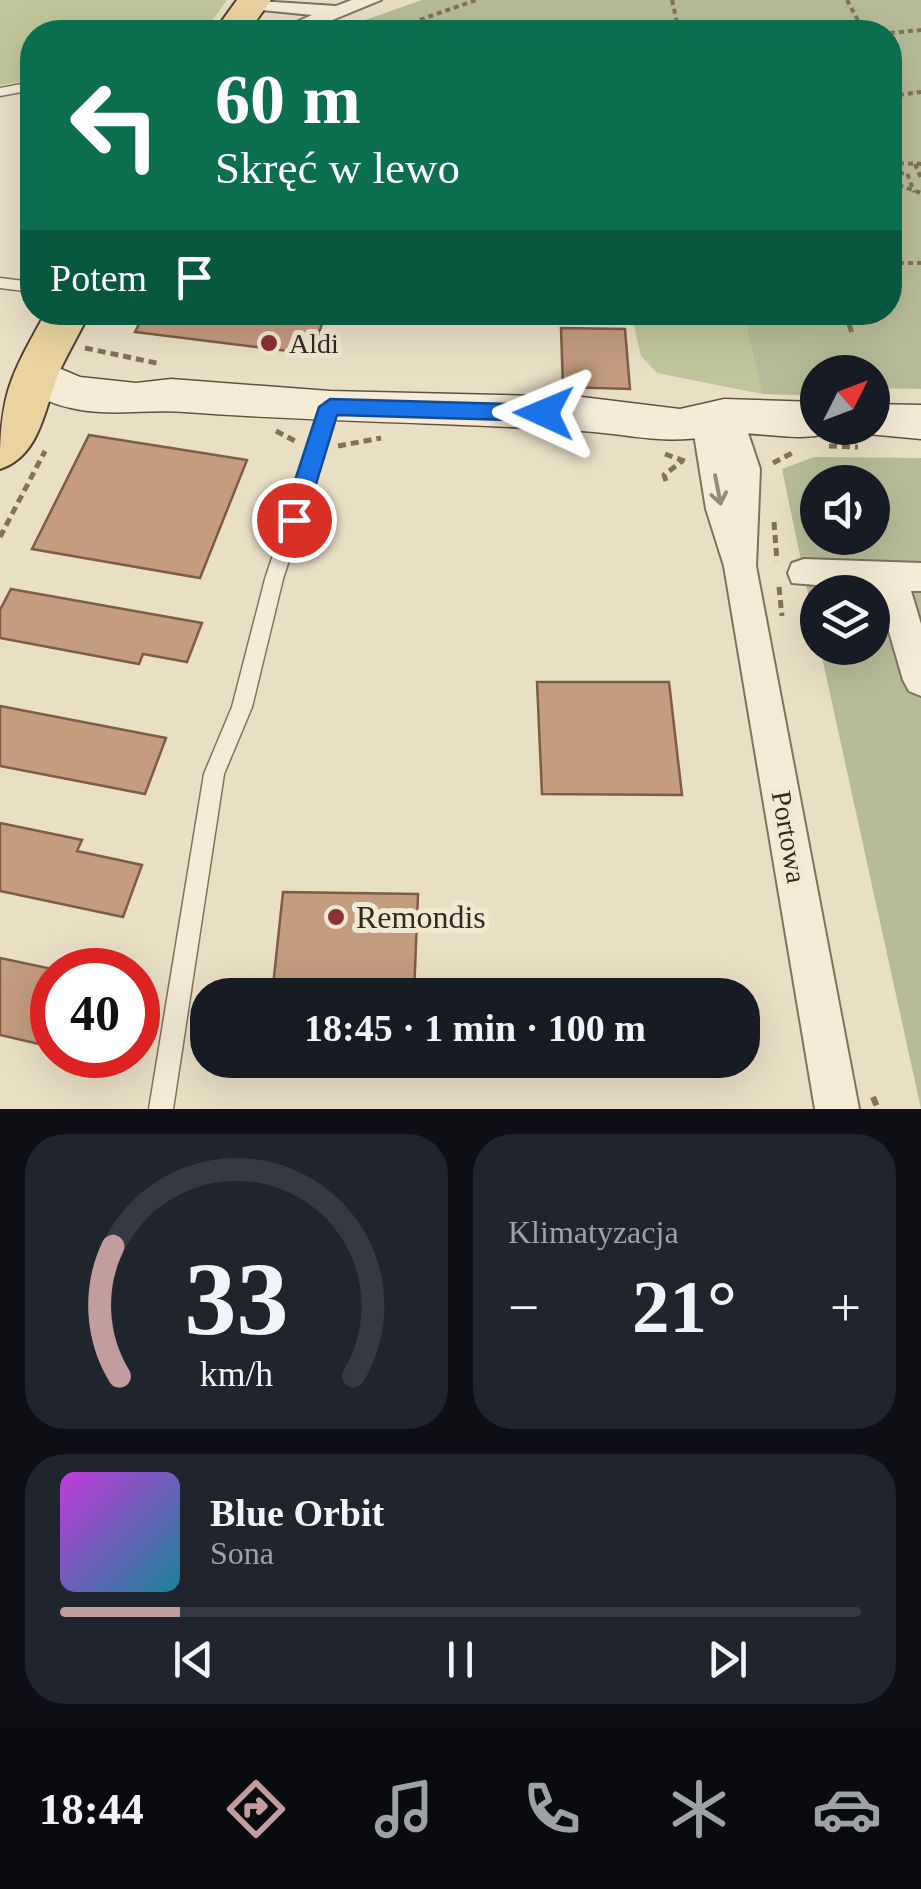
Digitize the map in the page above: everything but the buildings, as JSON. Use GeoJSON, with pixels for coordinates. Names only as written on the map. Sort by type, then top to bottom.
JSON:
{"type":"FeatureCollection","features":[{"type":"Feature","properties":{"kind":"main road"},"geometry":{"type":"LineString","coordinates":[[0,450],[23,416],[35,374],[61,325]]}},
{"type":"Feature","properties":{"kind":"main road"},"geometry":{"type":"LineString","coordinates":[[0,411],[35,374]]}},
{"type":"Feature","properties":{"kind":"street"},"geometry":{"type":"LineString","coordinates":[[302,20],[371,0]]}},
{"type":"Feature","properties":{"kind":"street"},"geometry":{"type":"LineString","coordinates":[[252,2],[285,20]]}},
{"type":"Feature","properties":{"kind":"street"},"geometry":{"type":"LineString","coordinates":[[35,374],[74,393],[136,398],[171,396],[330,407],[582,414],[680,426],[724,416],[800,435]]}},
{"type":"Feature","properties":{"kind":"street","name":"Portowa"},"geometry":{"type":"LineString","coordinates":[[724,416],[709,434],[722,509],[740,566],[836,1109]]}},
{"type":"Feature","properties":{"kind":"street"},"geometry":{"type":"LineString","coordinates":[[890,429],[921,422]]}},
{"type":"Feature","properties":{"kind":"street"},"geometry":{"type":"LineString","coordinates":[[804,574],[905,577],[921,680]]}},
{"type":"Feature","properties":{"kind":"lane"},"geometry":{"type":"LineString","coordinates":[[162,1109],[214,774],[242,707],[274,579],[330,407]]}},
{"type":"Feature","properties":{"kind":"path"},"geometry":{"type":"LineString","coordinates":[[420,20],[476,0]]}},
{"type":"Feature","properties":{"kind":"path"},"geometry":{"type":"LineString","coordinates":[[918,164],[921,178]]}},
{"type":"Feature","properties":{"kind":"path"},"geometry":{"type":"LineString","coordinates":[[902,174],[907,174],[918,193]]}},
{"type":"Feature","properties":{"kind":"path"},"geometry":{"type":"LineString","coordinates":[[849,325],[852,336]]}},
{"type":"Feature","properties":{"kind":"path"},"geometry":{"type":"LineString","coordinates":[[760,464],[777,462],[802,445]]}},
{"type":"Feature","properties":{"kind":"path"},"geometry":{"type":"LineString","coordinates":[[0,537],[48,447]]}},
{"type":"Feature","properties":{"kind":"path"},"geometry":{"type":"LineString","coordinates":[[666,481],[664,475],[682,461]]}},
{"type":"Feature","properties":{"kind":"green space"},"geometry":{"type":"Polygon","coordinates":[[[0,0],[227,0],[213,20],[20,20],[20,82],[0,85],[0,0]]]}},
{"type":"Feature","properties":{"kind":"green space"},"geometry":{"type":"Polygon","coordinates":[[[422,0],[921,0],[921,389],[890,388],[890,355],[800,355],[800,395],[762,394],[746,325],[902,325],[902,20],[365,20],[422,0]]]}},
{"type":"Feature","properties":{"kind":"green space"},"geometry":{"type":"Polygon","coordinates":[[[634,325],[746,325],[762,394],[657,373],[641,356],[634,325]]]}},
{"type":"Feature","properties":{"kind":"green space"},"geometry":{"type":"Polygon","coordinates":[[[814,457],[921,458],[921,1109],[824,665],[890,665],[890,575],[804,575],[782,469],[814,457]]]}},
{"type":"Feature","properties":{"kind":"place","name":"Aldi"},"geometry":{"type":"Point","coordinates":[269,343]}},
{"type":"Feature","properties":{"kind":"place","name":"Remondis"},"geometry":{"type":"Point","coordinates":[336,917]}},
{"type":"Feature","properties":{"kind":"route"},"geometry":{"type":"LineString","coordinates":[[294,520],[330,407],[544,413]]}}]}
